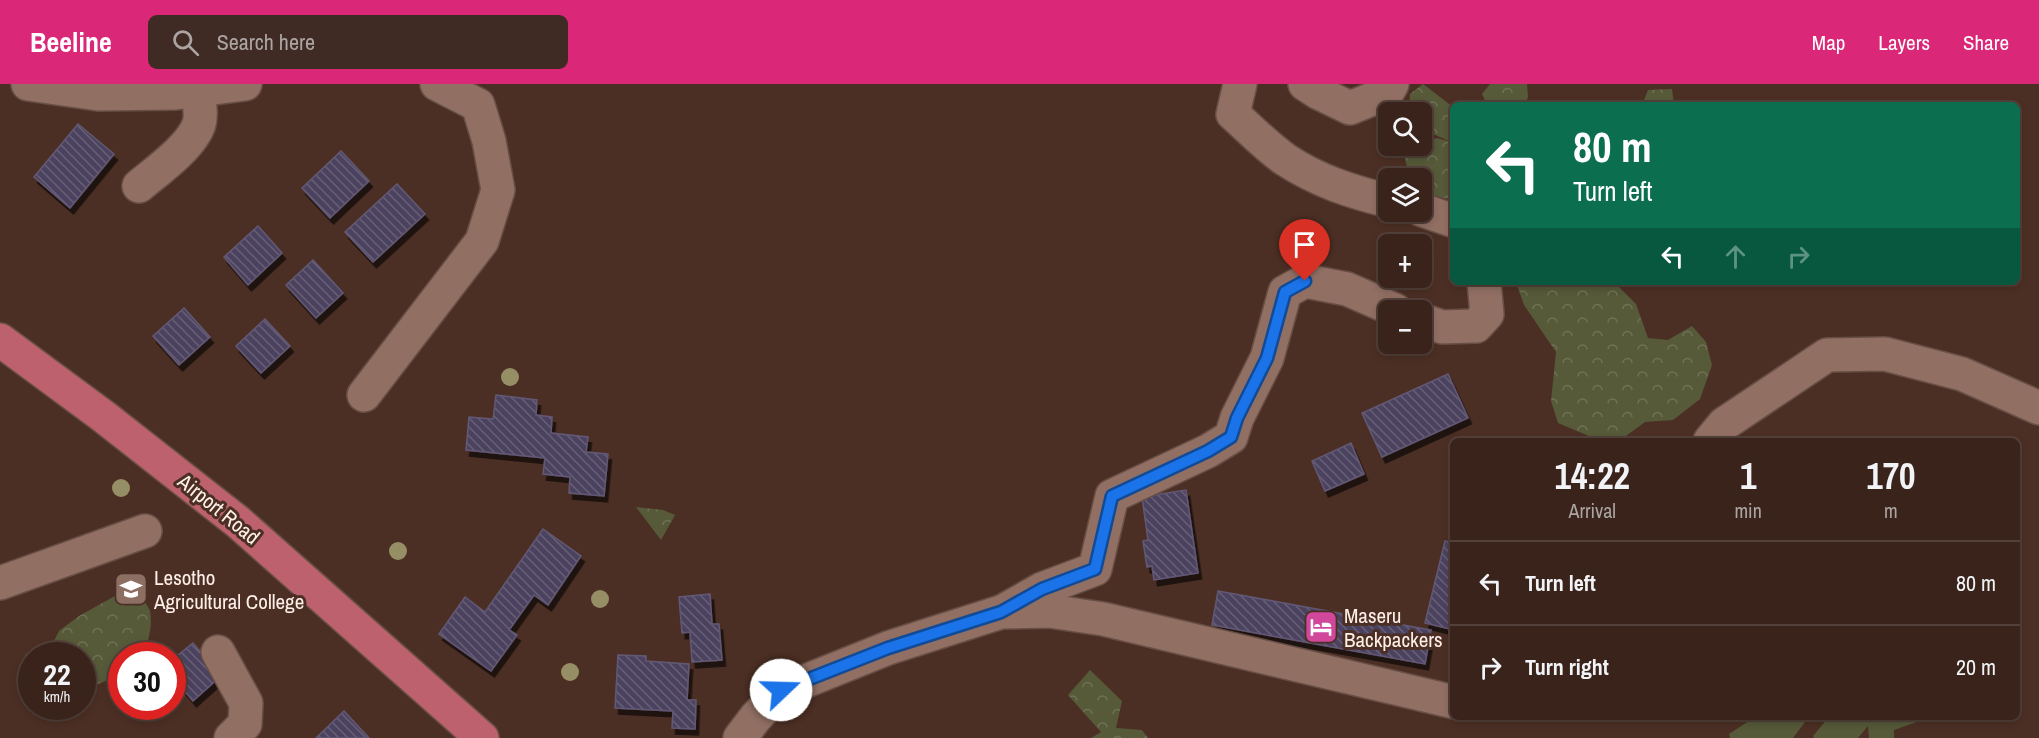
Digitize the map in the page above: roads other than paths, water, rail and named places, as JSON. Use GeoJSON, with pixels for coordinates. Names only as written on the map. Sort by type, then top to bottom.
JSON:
{"type":"FeatureCollection","features":[{"type":"Feature","properties":{"kind":"main road","name":"Airport Road"},"geometry":{"type":"LineString","coordinates":[[0,340],[103,416],[238,522],[482,738]]}},
{"type":"Feature","properties":{"kind":"street"},"geometry":{"type":"LineString","coordinates":[[28,84],[98,94],[176,93],[245,84]]}},
{"type":"Feature","properties":{"kind":"street"},"geometry":{"type":"LineString","coordinates":[[364,395],[482,241],[498,190],[489,141],[478,105],[437,84]]}},
{"type":"Feature","properties":{"kind":"street"},"geometry":{"type":"LineString","coordinates":[[1240,84],[1233,114],[1284,158],[1313,176],[1350,191],[1378,198]]}},
{"type":"Feature","properties":{"kind":"street"},"geometry":{"type":"LineString","coordinates":[[1305,84],[1350,108],[1387,93],[1392,84]]}},
{"type":"Feature","properties":{"kind":"street"},"geometry":{"type":"LineString","coordinates":[[139,186],[181,150],[199,125],[200,111],[197,91]]}},
{"type":"Feature","properties":{"kind":"street"},"geometry":{"type":"LineString","coordinates":[[1432,213],[1450,220]]}},
{"type":"Feature","properties":{"kind":"street"},"geometry":{"type":"LineString","coordinates":[[740,738],[781,690],[888,648],[1001,612],[1042,589],[1095,569],[1112,496],[1208,451],[1231,437],[1237,418],[1267,358],[1285,292],[1305,281],[1347,289],[1378,303]]}},
{"type":"Feature","properties":{"kind":"street"},"geometry":{"type":"LineString","coordinates":[[1432,324],[1442,327],[1476,326],[1487,314],[1484,285]]}},
{"type":"Feature","properties":{"kind":"street"},"geometry":{"type":"LineString","coordinates":[[1712,438],[1724,424],[1827,355],[1884,354],[1962,374],[2039,408]]}},
{"type":"Feature","properties":{"kind":"street"},"geometry":{"type":"LineString","coordinates":[[0,583],[146,531]]}},
{"type":"Feature","properties":{"kind":"street"},"geometry":{"type":"LineString","coordinates":[[1001,612],[1049,611],[1103,619],[1450,701]]}},
{"type":"Feature","properties":{"kind":"street"},"geometry":{"type":"LineString","coordinates":[[218,652],[246,704],[245,724],[231,738]]}},
{"type":"Feature","properties":{"kind":"place","name":"Lesotho Agricultural College"},"geometry":{"type":"Point","coordinates":[131,589]}},
{"type":"Feature","properties":{"kind":"place","name":"Maseru Backpackers"},"geometry":{"type":"Point","coordinates":[1321,627]}}]}
